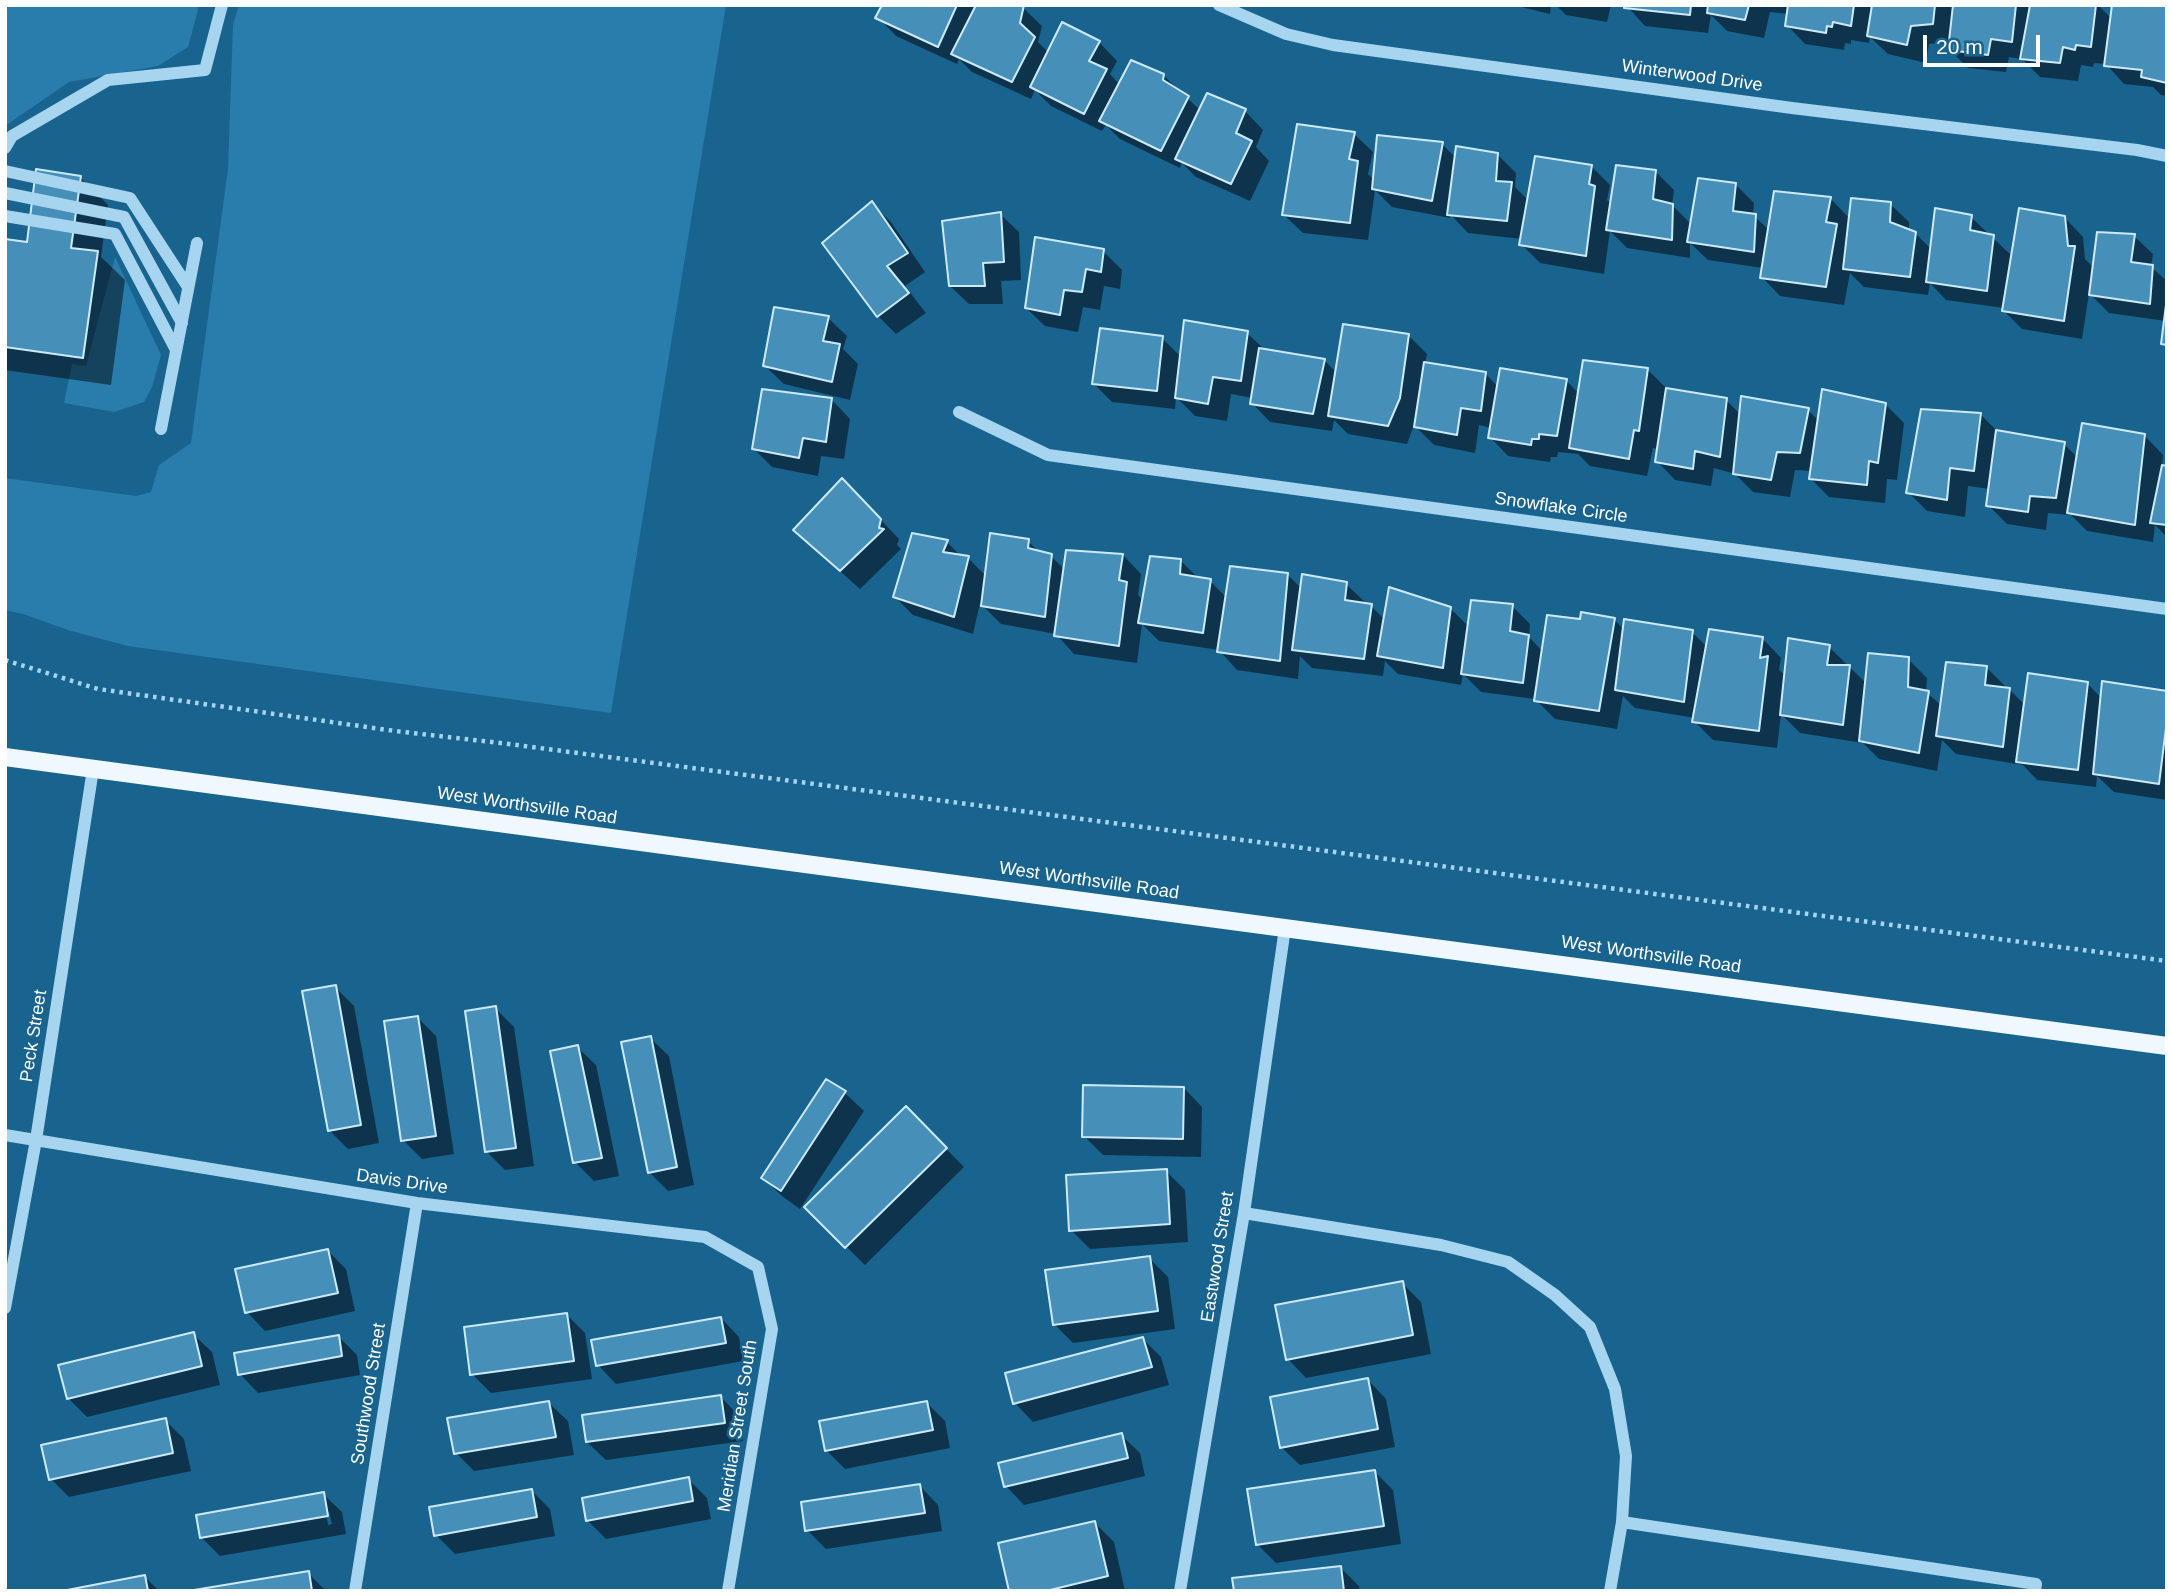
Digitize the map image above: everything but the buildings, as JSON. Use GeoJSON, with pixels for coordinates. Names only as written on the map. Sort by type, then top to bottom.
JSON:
{"type":"FeatureCollection","features":[{"type":"Feature","properties":{"kind":"main road","name":"West Worthsville Road"},"geometry":{"type":"LineString","coordinates":[[5,757],[2167,1046]]}},
{"type":"Feature","properties":{"kind":"street"},"geometry":{"type":"LineString","coordinates":[[5,148],[12,136],[108,80],[205,70],[222,5]]}},
{"type":"Feature","properties":{"kind":"street","name":"Winterwood Drive"},"geometry":{"type":"LineString","coordinates":[[1219,5],[1286,34],[1333,45],[2167,156]]}},
{"type":"Feature","properties":{"kind":"street"},"geometry":{"type":"LineString","coordinates":[[5,172],[130,198],[188,288]]}},
{"type":"Feature","properties":{"kind":"street"},"geometry":{"type":"LineString","coordinates":[[5,193],[124,217],[181,323]]}},
{"type":"Feature","properties":{"kind":"street"},"geometry":{"type":"LineString","coordinates":[[5,216],[115,233],[176,350]]}},
{"type":"Feature","properties":{"kind":"street"},"geometry":{"type":"LineString","coordinates":[[162,429],[197,243]]}},
{"type":"Feature","properties":{"kind":"street","name":"Snowflake Circle"},"geometry":{"type":"LineString","coordinates":[[959,412],[1048,455],[2167,609]]}},
{"type":"Feature","properties":{"kind":"street","name":"Peck Street"},"geometry":{"type":"LineString","coordinates":[[5,1308],[36,1140],[93,769]]}},
{"type":"Feature","properties":{"kind":"street","name":"Eastwood Street"},"geometry":{"type":"LineString","coordinates":[[1180,1591],[1244,1213],[1284,928]]}},
{"type":"Feature","properties":{"kind":"street","name":"Davis Drive"},"geometry":{"type":"LineString","coordinates":[[5,1135],[417,1203],[705,1237],[758,1267]]}},
{"type":"Feature","properties":{"kind":"street","name":"Southwood Street"},"geometry":{"type":"LineString","coordinates":[[355,1591],[417,1203]]}},
{"type":"Feature","properties":{"kind":"street"},"geometry":{"type":"LineString","coordinates":[[1244,1213],[1441,1245],[1508,1262],[1555,1294],[1590,1327],[1615,1389],[1626,1456],[1622,1522],[1611,1591]]}},
{"type":"Feature","properties":{"kind":"street","name":"Meridian Street South"},"geometry":{"type":"LineString","coordinates":[[728,1591],[772,1329],[758,1267]]}},
{"type":"Feature","properties":{"kind":"street"},"geometry":{"type":"LineString","coordinates":[[1622,1522],[2036,1587]]}},
{"type":"Feature","properties":{"kind":"path"},"geometry":{"type":"LineString","coordinates":[[5,660],[98,689],[395,732],[509,744],[2167,961]]}},
{"type":"Feature","properties":{"kind":"shaded area"},"geometry":{"type":"Polygon","coordinates":[[[5,5],[197,5],[198,10],[188,47],[158,66],[69,82],[5,126],[5,5]]]}},
{"type":"Feature","properties":{"kind":"shaded area"},"geometry":{"type":"Polygon","coordinates":[[[239,5],[726,5],[611,713],[128,646],[5,610],[5,478],[136,496],[151,492],[159,465],[191,443],[228,169],[233,25],[239,5]]]}},
{"type":"Feature","properties":{"kind":"shaded area"},"geometry":{"type":"Polygon","coordinates":[[[115,257],[161,355],[152,387],[144,402],[114,412],[64,403],[72,364],[86,366],[115,257]]]}}]}
